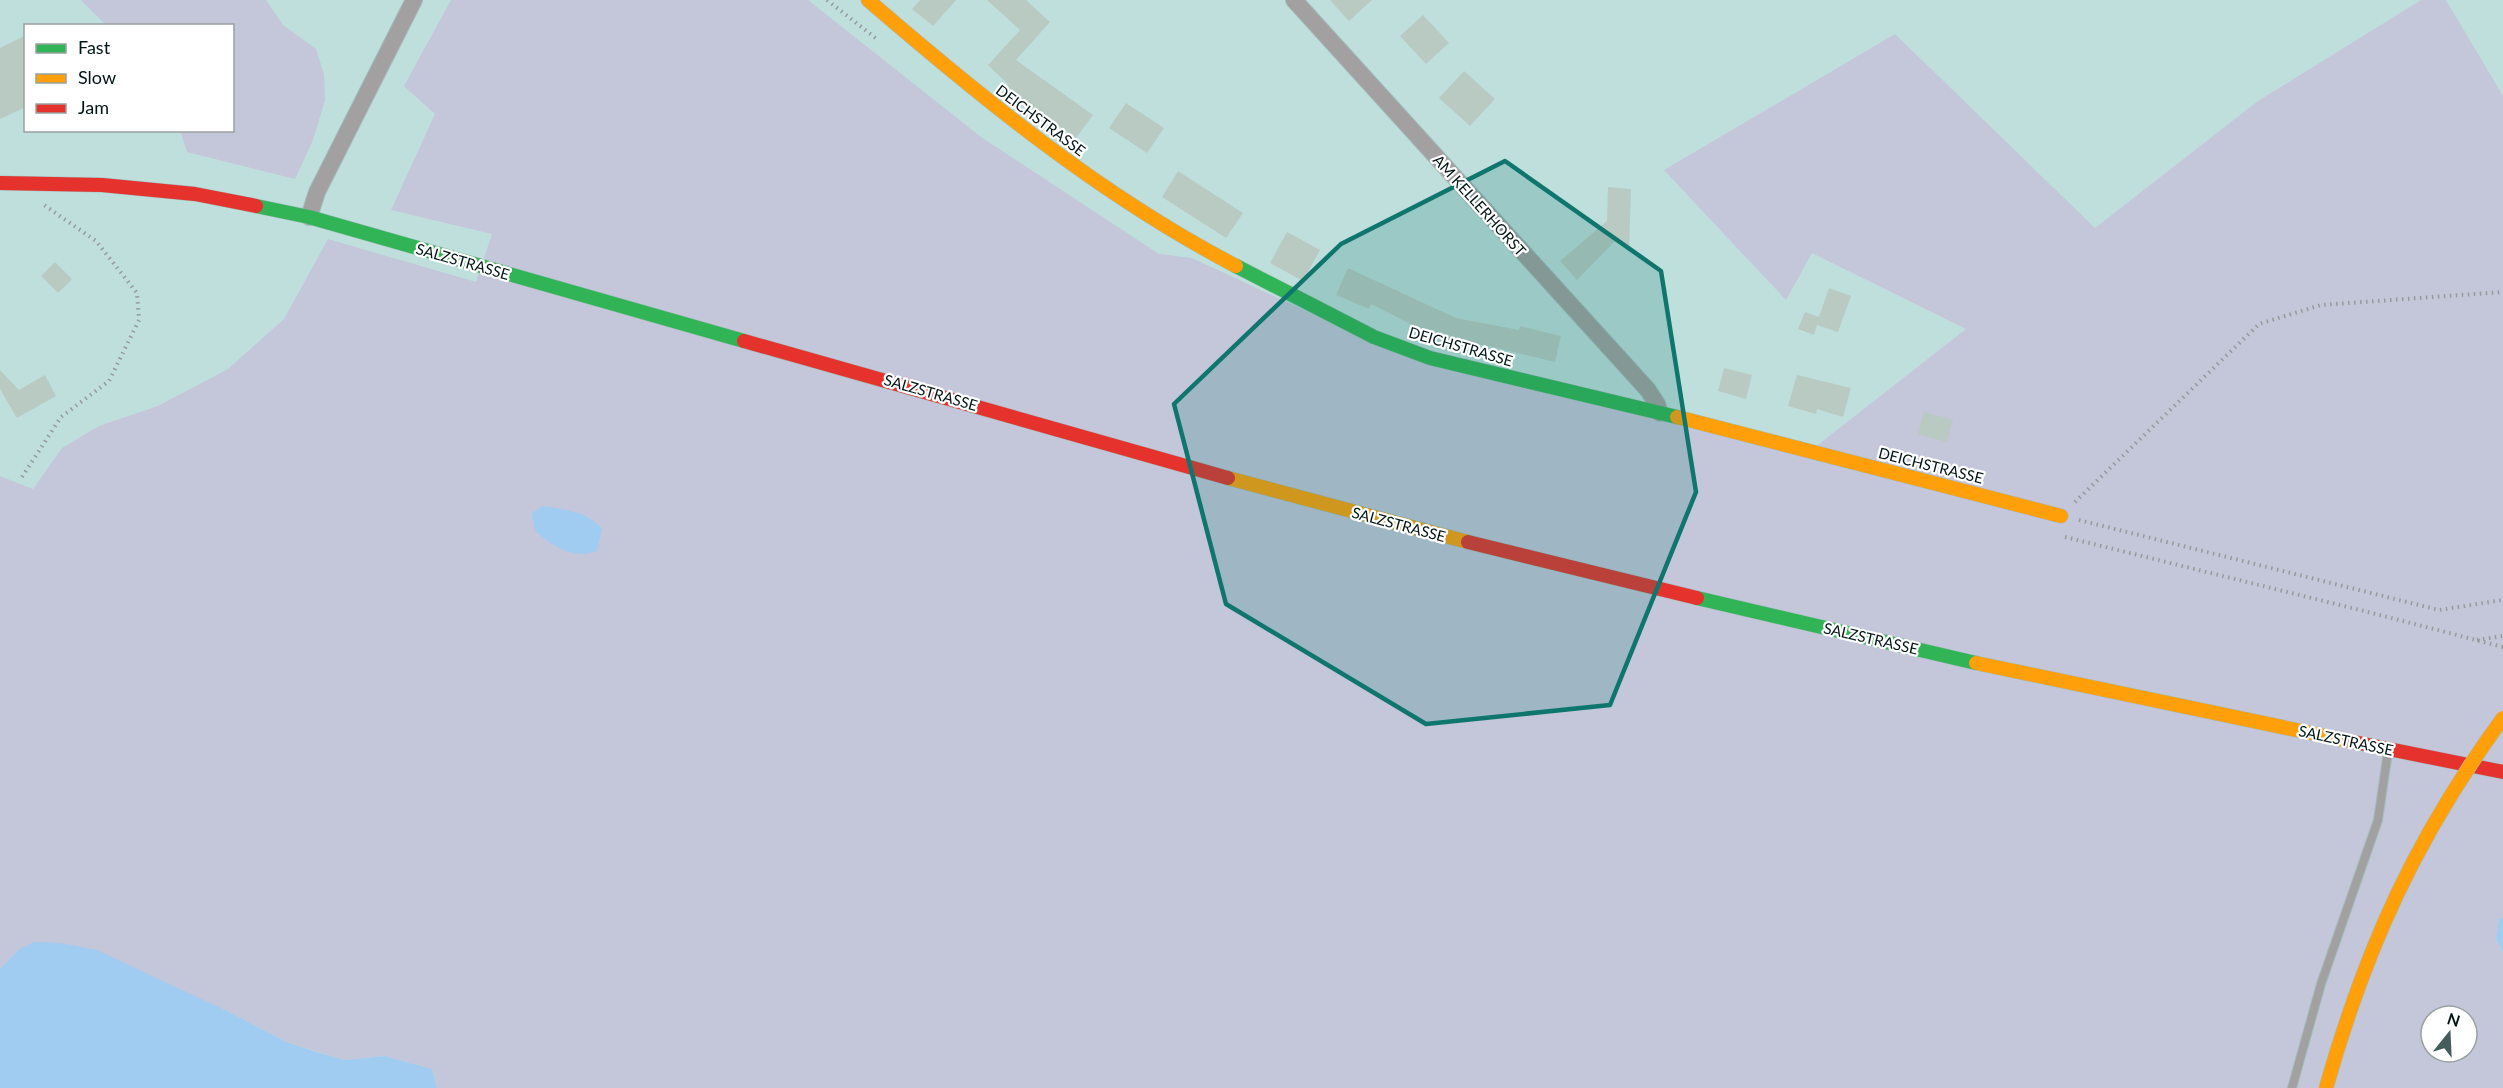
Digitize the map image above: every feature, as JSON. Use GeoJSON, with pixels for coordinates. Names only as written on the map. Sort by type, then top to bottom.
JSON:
{"type":"FeatureCollection","features":[{"type":"Feature","properties":{"kind":"street"},"geometry":{"type":"LineString","coordinates":[[309,217],[317,192],[414,0]]}},
{"type":"Feature","properties":{"kind":"street","name":"DEICHSTRASSE"},"geometry":{"type":"LineString","coordinates":[[868,0],[965,83],[1036,139],[1149,217],[1302,302],[1374,337],[1430,358],[1660,413],[2061,516]]}},
{"type":"Feature","properties":{"kind":"street","name":"AM KELLERHORST"},"geometry":{"type":"LineString","coordinates":[[1294,0],[1648,390],[1660,413]]}},
{"type":"Feature","properties":{"kind":"street","name":"SALZSTRASSE"},"geometry":{"type":"LineString","coordinates":[[0,183],[102,185],[195,194],[309,217],[1152,457],[1503,552],[2015,672],[2503,772]]}},
{"type":"Feature","properties":{"kind":"street"},"geometry":{"type":"LineString","coordinates":[[2326,1088],[2343,1026],[2383,920],[2411,861],[2443,805],[2482,745],[2503,718]]}},
{"type":"Feature","properties":{"kind":"lane"},"geometry":{"type":"LineString","coordinates":[[2292,1088],[2321,984],[2378,820],[2389,749]]}},
{"type":"Feature","properties":{"kind":"path"},"geometry":{"type":"LineString","coordinates":[[22,477],[61,417],[109,381],[139,321],[137,293],[96,241],[41,203]]}},
{"type":"Feature","properties":{"kind":"path"},"geometry":{"type":"LineString","coordinates":[[2061,516],[2259,324],[2321,305],[2503,292]]}},
{"type":"Feature","properties":{"kind":"path"},"geometry":{"type":"LineString","coordinates":[[2061,516],[2439,610],[2503,600]]}},
{"type":"Feature","properties":{"kind":"path"},"geometry":{"type":"LineString","coordinates":[[2364,610],[2503,647]]}},
{"type":"Feature","properties":{"kind":"path"},"geometry":{"type":"LineString","coordinates":[[2475,640],[2503,636]]}},
{"type":"Feature","properties":{"kind":"highlighted area"},"geometry":{"type":"Polygon","coordinates":[[[1505,161],[1661,271],[1696,492],[1610,705],[1426,724],[1226,604],[1174,404],[1341,244],[1505,161]]]}},
{"type":"Feature","properties":{"kind":"shaded area"},"geometry":{"type":"Polygon","coordinates":[[[81,0],[266,0],[283,25],[316,49],[324,74],[325,100],[313,140],[295,179],[187,152],[180,132],[234,132],[234,24],[105,24],[81,0]]]}},
{"type":"Feature","properties":{"kind":"shaded area"},"geometry":{"type":"Polygon","coordinates":[[[451,0],[808,0],[981,137],[1159,254],[1192,258],[1366,339],[1805,455],[1966,329],[1812,253],[1786,300],[1664,170],[1895,34],[2095,228],[2258,101],[2421,0],[2446,0],[2503,96],[2503,918],[2499,919],[2496,939],[2503,952],[2503,1088],[437,1088],[432,1069],[385,1056],[345,1060],[289,1043],[225,1010],[18,950],[0,969],[0,476],[33,489],[62,448],[99,426],[158,406],[228,369],[284,319],[328,239],[476,282],[492,234],[391,210],[435,114],[404,86],[451,0]]]}},
{"type":"Feature","properties":{"kind":"water"},"geometry":{"type":"Polygon","coordinates":[[[543,506],[576,512],[597,523],[602,529],[597,551],[572,553],[549,542],[535,531],[532,513],[543,506]]]}},
{"type":"Feature","properties":{"kind":"water"},"geometry":{"type":"Polygon","coordinates":[[[2503,918],[2503,952],[2496,939],[2499,919],[2503,918]]]}},
{"type":"Feature","properties":{"kind":"water"},"geometry":{"type":"Polygon","coordinates":[[[34,942],[60,943],[97,950],[289,1043],[317,1052],[345,1060],[385,1056],[432,1069],[437,1088],[0,1088],[0,969],[18,950],[34,942]]]}},
{"type":"Feature","properties":{"kind":"building"},"geometry":{"type":"Polygon","coordinates":[[[920,0],[956,0],[933,26],[912,9],[920,0]]]}},
{"type":"Feature","properties":{"kind":"building"},"geometry":{"type":"Polygon","coordinates":[[[987,0],[1026,0],[1050,22],[1016,60],[1093,115],[1076,138],[1005,88],[1008,84],[988,65],[1020,30],[987,0]]]}},
{"type":"Feature","properties":{"kind":"building"},"geometry":{"type":"Polygon","coordinates":[[[1330,0],[1372,0],[1349,21],[1330,0]]]}},
{"type":"Feature","properties":{"kind":"building"},"geometry":{"type":"Polygon","coordinates":[[[1423,15],[1449,43],[1426,64],[1400,36],[1423,15]]]}},
{"type":"Feature","properties":{"kind":"building"},"geometry":{"type":"Polygon","coordinates":[[[24,36],[24,108],[0,119],[0,48],[24,36]]]}},
{"type":"Feature","properties":{"kind":"building"},"geometry":{"type":"Polygon","coordinates":[[[1464,71],[1495,99],[1470,126],[1439,98],[1464,71]]]}},
{"type":"Feature","properties":{"kind":"building"},"geometry":{"type":"Polygon","coordinates":[[[1126,103],[1164,128],[1147,153],[1109,128],[1126,103]]]}},
{"type":"Feature","properties":{"kind":"building"},"geometry":{"type":"Polygon","coordinates":[[[1178,171],[1243,213],[1226,238],[1162,197],[1178,171]]]}},
{"type":"Feature","properties":{"kind":"building"},"geometry":{"type":"Polygon","coordinates":[[[1608,187],[1631,189],[1629,252],[1617,239],[1577,280],[1560,261],[1607,221],[1608,187]]]}},
{"type":"Feature","properties":{"kind":"building"},"geometry":{"type":"Polygon","coordinates":[[[1287,232],[1320,250],[1303,281],[1270,263],[1287,232]]]}},
{"type":"Feature","properties":{"kind":"building"},"geometry":{"type":"Polygon","coordinates":[[[55,262],[72,279],[58,293],[41,276],[55,262]]]}},
{"type":"Feature","properties":{"kind":"building"},"geometry":{"type":"Polygon","coordinates":[[[1348,268],[1456,318],[1519,330],[1520,326],[1561,336],[1555,362],[1493,347],[1436,337],[1371,304],[1369,309],[1336,295],[1348,268]]]}},
{"type":"Feature","properties":{"kind":"building"},"geometry":{"type":"Polygon","coordinates":[[[1829,288],[1851,296],[1838,332],[1817,325],[1814,335],[1798,329],[1805,312],[1819,317],[1829,288]]]}},
{"type":"Feature","properties":{"kind":"building"},"geometry":{"type":"Polygon","coordinates":[[[1724,368],[1752,375],[1746,399],[1718,391],[1724,368]]]}},
{"type":"Feature","properties":{"kind":"building"},"geometry":{"type":"Polygon","coordinates":[[[0,370],[19,390],[45,375],[56,396],[17,418],[0,389],[0,370]]]}},
{"type":"Feature","properties":{"kind":"building"},"geometry":{"type":"Polygon","coordinates":[[[1797,375],[1851,388],[1843,417],[1817,409],[1816,414],[1788,406],[1797,375]]]}},
{"type":"Feature","properties":{"kind":"building"},"geometry":{"type":"Polygon","coordinates":[[[1924,412],[1953,420],[1947,442],[1918,434],[1924,412]]]}},
{"type":"Feature","properties":{"kind":"traffic: fast"},"geometry":{"type":"LineString","coordinates":[[256,206],[309,217],[744,341]]}},
{"type":"Feature","properties":{"kind":"traffic: fast"},"geometry":{"type":"LineString","coordinates":[[1236,266],[1374,337],[1430,358],[1677,417]]}},
{"type":"Feature","properties":{"kind":"traffic: fast"},"geometry":{"type":"LineString","coordinates":[[1697,598],[1976,663]]}},
{"type":"Feature","properties":{"kind":"traffic: slow"},"geometry":{"type":"LineString","coordinates":[[868,0],[1044,144],[1137,208],[1236,266]]}},
{"type":"Feature","properties":{"kind":"traffic: slow"},"geometry":{"type":"LineString","coordinates":[[1677,417],[2061,516]]}},
{"type":"Feature","properties":{"kind":"traffic: slow"},"geometry":{"type":"LineString","coordinates":[[1228,478],[1468,542]]}},
{"type":"Feature","properties":{"kind":"traffic: slow"},"geometry":{"type":"LineString","coordinates":[[1976,663],[2349,741]]}},
{"type":"Feature","properties":{"kind":"traffic: slow"},"geometry":{"type":"LineString","coordinates":[[2326,1088],[2358,987],[2397,895],[2444,806],[2503,718]]}},
{"type":"Feature","properties":{"kind":"traffic: jam"},"geometry":{"type":"LineString","coordinates":[[0,183],[102,185],[195,194],[256,206]]}},
{"type":"Feature","properties":{"kind":"traffic: jam"},"geometry":{"type":"LineString","coordinates":[[744,341],[1228,478]]}},
{"type":"Feature","properties":{"kind":"traffic: jam"},"geometry":{"type":"LineString","coordinates":[[1468,542],[1697,598]]}},
{"type":"Feature","properties":{"kind":"traffic: jam"},"geometry":{"type":"LineString","coordinates":[[2349,741],[2503,772]]}}]}
